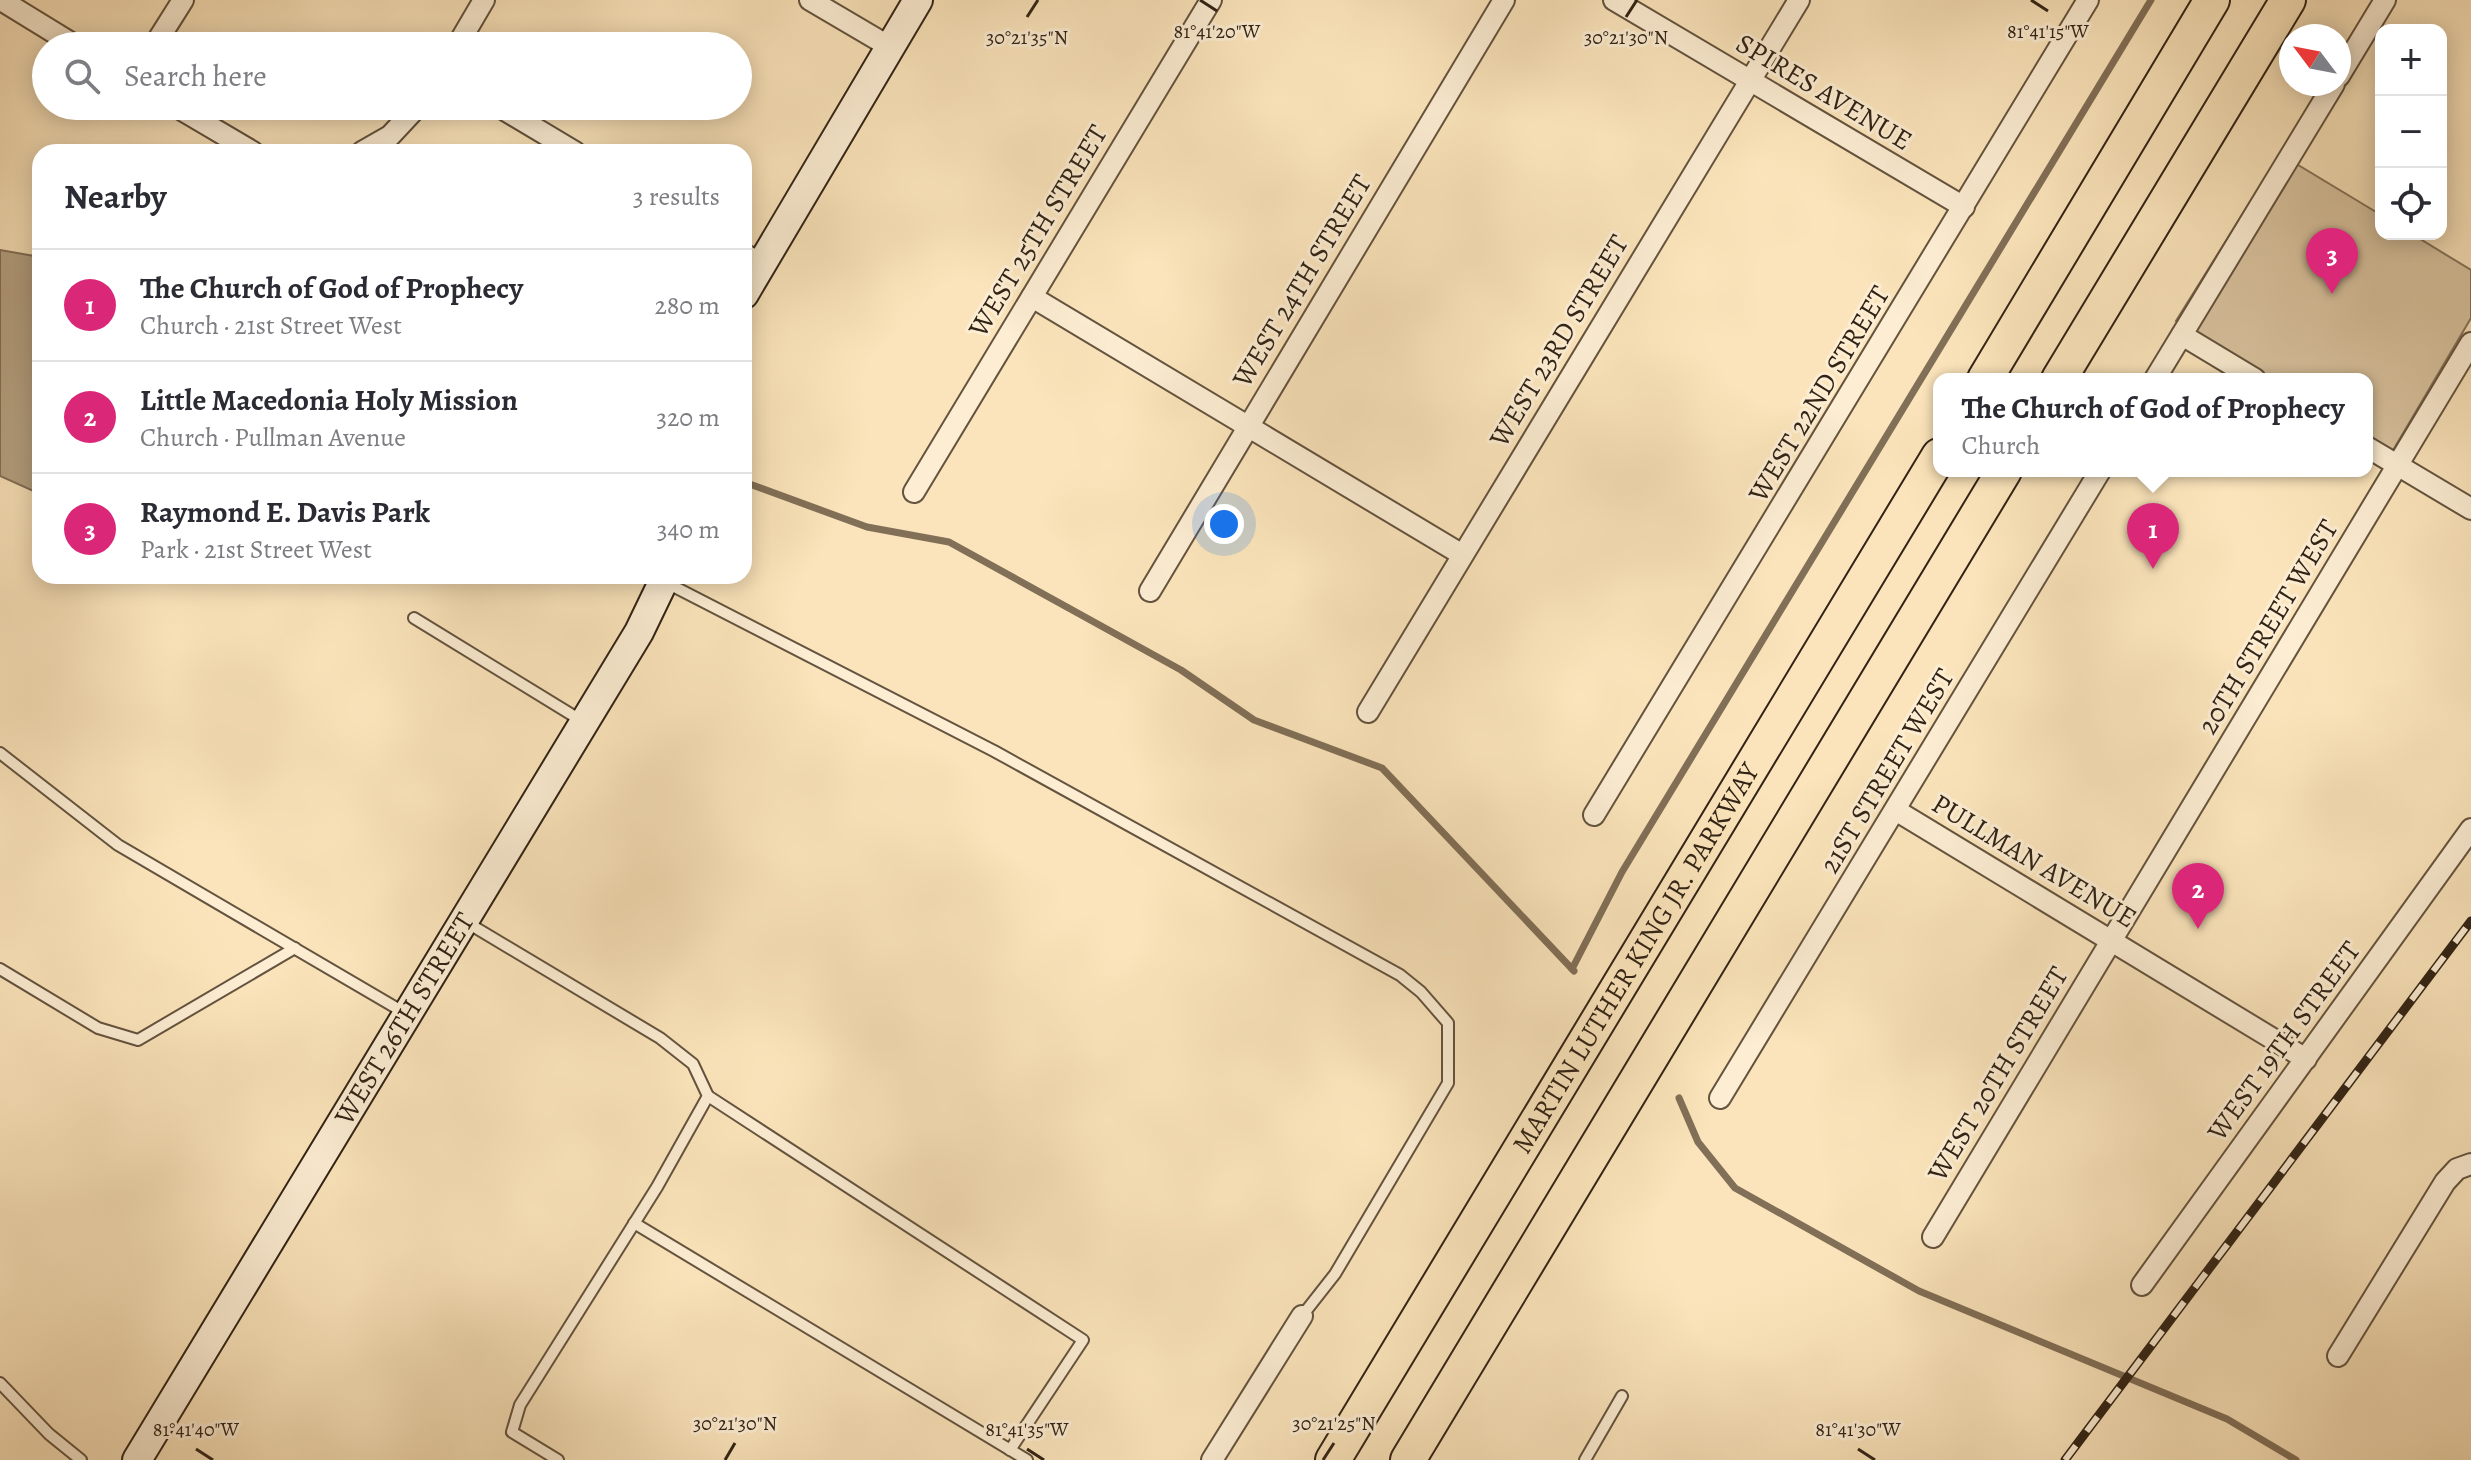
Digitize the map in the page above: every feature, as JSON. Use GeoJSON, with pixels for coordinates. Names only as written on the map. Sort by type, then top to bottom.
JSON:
{"type":"FeatureCollection","features":[{"type":"Feature","properties":{"kind":"highway"},"geometry":{"type":"LineString","coordinates":[[1989,373],[2212,0]]}},
{"type":"Feature","properties":{"kind":"highway"},"geometry":{"type":"LineString","coordinates":[[2063,373],[2288,0]]}},
{"type":"Feature","properties":{"kind":"highway","name":"MARTIN LUTHER KING JR. PARKWAY"},"geometry":{"type":"LineString","coordinates":[[1333,1460],[1933,466]]}},
{"type":"Feature","properties":{"kind":"highway"},"geometry":{"type":"LineString","coordinates":[[1408,1460],[2000,477]]}},
{"type":"Feature","properties":{"kind":"main road"},"geometry":{"type":"LineString","coordinates":[[752,258],[918,0]]}},
{"type":"Feature","properties":{"kind":"main road","name":"WEST 26TH STREET"},"geometry":{"type":"LineString","coordinates":[[137,1460],[639,632],[663,584]]}},
{"type":"Feature","properties":{"kind":"street"},"geometry":{"type":"LineString","coordinates":[[1,0],[53,32]]}},
{"type":"Feature","properties":{"kind":"street"},"geometry":{"type":"LineString","coordinates":[[163,32],[183,0]]}},
{"type":"Feature","properties":{"kind":"street"},"geometry":{"type":"LineString","coordinates":[[465,32],[484,0]]}},
{"type":"Feature","properties":{"kind":"street"},"geometry":{"type":"LineString","coordinates":[[810,0],[890,47]]}},
{"type":"Feature","properties":{"kind":"street","name":"WEST 25TH STREET"},"geometry":{"type":"LineString","coordinates":[[914,492],[1211,0]]}},
{"type":"Feature","properties":{"kind":"street","name":"WEST 24TH STREET"},"geometry":{"type":"LineString","coordinates":[[1150,591],[1504,0]]}},
{"type":"Feature","properties":{"kind":"street","name":"SPIRES AVENUE"},"geometry":{"type":"LineString","coordinates":[[1614,0],[1964,207]]}},
{"type":"Feature","properties":{"kind":"street","name":"WEST 23RD STREET"},"geometry":{"type":"LineString","coordinates":[[1368,712],[1799,0]]}},
{"type":"Feature","properties":{"kind":"street","name":"WEST 22ND STREET"},"geometry":{"type":"LineString","coordinates":[[1594,815],[2088,0]]}},
{"type":"Feature","properties":{"kind":"street"},"geometry":{"type":"LineString","coordinates":[[2351,56],[2385,0]]}},
{"type":"Feature","properties":{"kind":"street"},"geometry":{"type":"LineString","coordinates":[[2159,373],[2327,96]]}},
{"type":"Feature","properties":{"kind":"street"},"geometry":{"type":"LineString","coordinates":[[198,120],[238,144]]}},
{"type":"Feature","properties":{"kind":"street"},"geometry":{"type":"LineString","coordinates":[[376,144],[390,136],[405,120]]}},
{"type":"Feature","properties":{"kind":"street"},"geometry":{"type":"LineString","coordinates":[[521,120],[562,144]]}},
{"type":"Feature","properties":{"kind":"street"},"geometry":{"type":"LineString","coordinates":[[1032,297],[1249,424],[1461,554]]}},
{"type":"Feature","properties":{"kind":"street"},"geometry":{"type":"LineString","coordinates":[[2182,335],[2245,373]]}},
{"type":"Feature","properties":{"kind":"street","name":"20TH STREET WEST"},"geometry":{"type":"LineString","coordinates":[[2112,940],[2471,343]]}},
{"type":"Feature","properties":{"kind":"street"},"geometry":{"type":"LineString","coordinates":[[2373,450],[2471,509]]}},
{"type":"Feature","properties":{"kind":"street","name":"21ST STREET WEST"},"geometry":{"type":"LineString","coordinates":[[1720,1098],[1897,811],[2096,477]]}},
{"type":"Feature","properties":{"kind":"street","name":"PULLMAN AVENUE"},"geometry":{"type":"LineString","coordinates":[[1897,811],[2306,1059]]}},
{"type":"Feature","properties":{"kind":"street","name":"WEST 19TH STREET"},"geometry":{"type":"LineString","coordinates":[[2142,1285],[2471,829]]}},
{"type":"Feature","properties":{"kind":"street","name":"WEST 20TH STREET"},"geometry":{"type":"LineString","coordinates":[[1933,1237],[2112,940]]}},
{"type":"Feature","properties":{"kind":"street"},"geometry":{"type":"LineString","coordinates":[[2338,1356],[2445,1182],[2457,1169],[2471,1164]]}},
{"type":"Feature","properties":{"kind":"street"},"geometry":{"type":"LineString","coordinates":[[1212,1460],[1302,1316]]}},
{"type":"Feature","properties":{"kind":"lane"},"geometry":{"type":"LineString","coordinates":[[675,584],[994,751],[1400,975],[1421,992],[1448,1023],[1448,1083],[1335,1274],[1302,1316]]}},
{"type":"Feature","properties":{"kind":"lane"},"geometry":{"type":"LineString","coordinates":[[414,618],[584,722]]}},
{"type":"Feature","properties":{"kind":"lane"},"geometry":{"type":"LineString","coordinates":[[0,753],[118,845],[407,1014]]}},
{"type":"Feature","properties":{"kind":"lane"},"geometry":{"type":"LineString","coordinates":[[464,921],[660,1038],[693,1064],[708,1096],[1083,1340],[1010,1450]]}},
{"type":"Feature","properties":{"kind":"lane"},"geometry":{"type":"LineString","coordinates":[[0,969],[98,1028],[138,1040],[295,948]]}},
{"type":"Feature","properties":{"kind":"lane"},"geometry":{"type":"LineString","coordinates":[[558,1460],[512,1432],[520,1405],[634,1223],[708,1096]]}},
{"type":"Feature","properties":{"kind":"lane"},"geometry":{"type":"LineString","coordinates":[[634,1223],[1027,1460]]}},
{"type":"Feature","properties":{"kind":"lane"},"geometry":{"type":"LineString","coordinates":[[0,1383],[49,1434],[81,1460]]}},
{"type":"Feature","properties":{"kind":"lane"},"geometry":{"type":"LineString","coordinates":[[1585,1460],[1622,1396]]}},
{"type":"Feature","properties":{"kind":"shaded area"},"geometry":{"type":"Polygon","coordinates":[[[2280,154],[2375,211],[2375,240],[2422,240],[2471,270],[2471,318],[2392,452],[2373,441],[2373,373],[2261,373],[2176,321],[2280,154]]]}},
{"type":"Feature","properties":{"kind":"shaded area"},"geometry":{"type":"Polygon","coordinates":[[[0,250],[32,256],[32,490],[0,476],[0,250]]]}},
{"type":"Feature","properties":{"kind":"waterway"},"geometry":{"type":"LineString","coordinates":[[1572,969],[1622,872],[2151,0]]}},
{"type":"Feature","properties":{"kind":"waterway"},"geometry":{"type":"LineString","coordinates":[[752,485],[867,527],[949,542],[1181,670],[1254,720],[1382,768],[1574,971]]}},
{"type":"Feature","properties":{"kind":"waterway"},"geometry":{"type":"LineString","coordinates":[[1679,1098],[1698,1142],[1735,1188],[1919,1291],[2227,1419],[2296,1460]]}},
{"type":"Feature","properties":{"kind":"railway"},"geometry":{"type":"LineString","coordinates":[[2065,1460],[2471,921]]}},
{"type":"Feature","properties":{"kind":"place","name":"Raymond E. Davis Park"},"geometry":{"type":"Point","coordinates":[2332,294]}},
{"type":"Feature","properties":{"kind":"place","name":"The Church of God of Prophecy"},"geometry":{"type":"Point","coordinates":[2153,569]}},
{"type":"Feature","properties":{"kind":"place","name":"Little Macedonia Holy Mission"},"geometry":{"type":"Point","coordinates":[2198,929]}}]}
